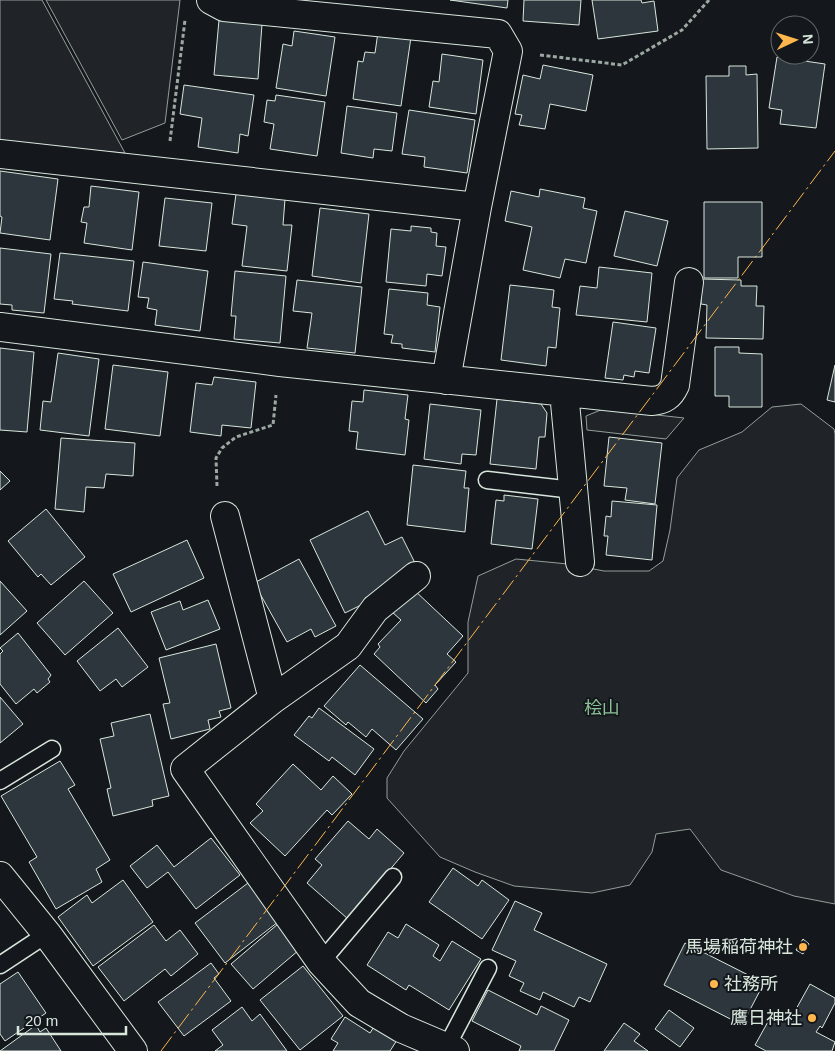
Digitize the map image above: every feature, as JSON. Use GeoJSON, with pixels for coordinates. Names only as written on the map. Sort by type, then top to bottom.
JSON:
{"type":"FeatureCollection","features":[{"type":"Feature","properties":{"kind":"street"},"geometry":{"type":"LineString","coordinates":[[211,0],[224,7],[498,34],[508,51],[477,207],[446,380]]}},
{"type":"Feature","properties":{"kind":"street"},"geometry":{"type":"LineString","coordinates":[[0,154],[477,207]]}},
{"type":"Feature","properties":{"kind":"street"},"geometry":{"type":"LineString","coordinates":[[0,327],[280,362],[652,401],[668,397],[675,385],[690,282]]}},
{"type":"Feature","properties":{"kind":"street"},"geometry":{"type":"LineString","coordinates":[[564,392],[580,562]]}},
{"type":"Feature","properties":{"kind":"street"},"geometry":{"type":"LineString","coordinates":[[225,516],[273,699]]}},
{"type":"Feature","properties":{"kind":"street"},"geometry":{"type":"LineString","coordinates":[[416,576],[375,609],[348,646],[273,699],[185,768],[321,962],[359,1003],[401,1028],[450,1050]]}},
{"type":"Feature","properties":{"kind":"street"},"geometry":{"type":"LineString","coordinates":[[0,876],[47,934],[133,1051]]}},
{"type":"Feature","properties":{"kind":"lane"},"geometry":{"type":"LineString","coordinates":[[487,480],[573,490]]}},
{"type":"Feature","properties":{"kind":"lane"},"geometry":{"type":"LineString","coordinates":[[0,781],[52,749]]}},
{"type":"Feature","properties":{"kind":"lane"},"geometry":{"type":"LineString","coordinates":[[321,962],[393,877]]}},
{"type":"Feature","properties":{"kind":"lane"},"geometry":{"type":"LineString","coordinates":[[0,965],[47,934]]}},
{"type":"Feature","properties":{"kind":"lane"},"geometry":{"type":"LineString","coordinates":[[450,1050],[488,968]]}},
{"type":"Feature","properties":{"kind":"path"},"geometry":{"type":"LineString","coordinates":[[508,51],[622,65],[682,30],[709,0]]}},
{"type":"Feature","properties":{"kind":"path"},"geometry":{"type":"LineString","coordinates":[[166,172],[185,19]]}},
{"type":"Feature","properties":{"kind":"path"},"geometry":{"type":"LineString","coordinates":[[225,516],[216,482],[216,458],[222,448],[236,437],[273,426],[280,362]]}},
{"type":"Feature","properties":{"kind":"green space"},"geometry":{"type":"Polygon","coordinates":[[[0,0],[42,0],[125,153],[0,143],[0,0]]]}},
{"type":"Feature","properties":{"kind":"green space"},"geometry":{"type":"Polygon","coordinates":[[[46,0],[180,0],[165,123],[122,140],[46,0]]]}},
{"type":"Feature","properties":{"kind":"green space","name":"桧山"},"geometry":{"type":"Polygon","coordinates":[[[801,404],[834,429],[835,434],[835,904],[794,896],[721,870],[690,829],[656,834],[652,852],[630,885],[592,893],[514,886],[440,857],[387,798],[387,778],[404,751],[468,673],[468,622],[478,576],[516,559],[568,564],[604,571],[649,571],[663,561],[670,530],[677,478],[699,450],[742,432],[772,407],[801,404]]]}},
{"type":"Feature","properties":{"kind":"green space"},"geometry":{"type":"Polygon","coordinates":[[[603,409],[684,418],[666,439],[587,430],[586,416],[603,409]]]}},
{"type":"Feature","properties":{"kind":"building"},"geometry":{"type":"Polygon","coordinates":[[[450,0],[508,0],[507,8],[450,0]]]}},
{"type":"Feature","properties":{"kind":"building"},"geometry":{"type":"Polygon","coordinates":[[[524,0],[581,0],[579,25],[523,21],[524,0]]]}},
{"type":"Feature","properties":{"kind":"building"},"geometry":{"type":"Polygon","coordinates":[[[592,0],[641,0],[642,3],[654,1],[658,31],[598,39],[592,0]]]}},
{"type":"Feature","properties":{"kind":"building"},"geometry":{"type":"Polygon","coordinates":[[[219,20],[262,24],[258,79],[214,75],[219,20]]]}},
{"type":"Feature","properties":{"kind":"building"},"geometry":{"type":"Polygon","coordinates":[[[294,31],[335,37],[326,96],[276,88],[283,44],[292,46],[294,31]]]}},
{"type":"Feature","properties":{"kind":"building"},"geometry":{"type":"Polygon","coordinates":[[[378,32],[411,37],[401,106],[353,99],[358,61],[363,62],[365,52],[375,53],[378,32]]]}},
{"type":"Feature","properties":{"kind":"building"},"geometry":{"type":"Polygon","coordinates":[[[442,54],[483,60],[476,114],[429,107],[433,81],[439,82],[442,54]]]}},
{"type":"Feature","properties":{"kind":"building"},"geometry":{"type":"Polygon","coordinates":[[[825,64],[816,128],[780,124],[782,110],[769,108],[776,65],[825,64]]]}},
{"type":"Feature","properties":{"kind":"building"},"geometry":{"type":"Polygon","coordinates":[[[543,65],[593,75],[586,111],[550,104],[545,129],[519,125],[522,115],[515,114],[523,75],[540,79],[543,65]]]}},
{"type":"Feature","properties":{"kind":"building"},"geometry":{"type":"Polygon","coordinates":[[[729,66],[746,66],[746,75],[757,74],[758,148],[707,149],[706,76],[729,76],[729,66]]]}},
{"type":"Feature","properties":{"kind":"building"},"geometry":{"type":"Polygon","coordinates":[[[184,85],[254,95],[248,136],[240,134],[238,153],[198,147],[202,118],[180,114],[184,85]]]}},
{"type":"Feature","properties":{"kind":"building"},"geometry":{"type":"Polygon","coordinates":[[[276,95],[325,102],[317,156],[270,149],[274,124],[264,122],[267,100],[275,101],[276,95]]]}},
{"type":"Feature","properties":{"kind":"building"},"geometry":{"type":"Polygon","coordinates":[[[347,106],[397,113],[392,151],[374,149],[373,158],[341,153],[347,106]]]}},
{"type":"Feature","properties":{"kind":"building"},"geometry":{"type":"Polygon","coordinates":[[[409,110],[475,120],[467,173],[424,167],[425,157],[402,154],[409,110]]]}},
{"type":"Feature","properties":{"kind":"building"},"geometry":{"type":"Polygon","coordinates":[[[0,171],[58,179],[50,240],[0,233],[2,217],[0,216],[0,171]]]}},
{"type":"Feature","properties":{"kind":"building"},"geometry":{"type":"Polygon","coordinates":[[[91,186],[139,192],[132,250],[84,243],[87,223],[81,222],[84,207],[89,207],[91,186]]]}},
{"type":"Feature","properties":{"kind":"building"},"geometry":{"type":"Polygon","coordinates":[[[540,189],[585,198],[583,208],[597,211],[586,263],[565,259],[560,278],[523,270],[532,227],[505,221],[511,191],[539,197],[540,189]]]}},
{"type":"Feature","properties":{"kind":"building"},"geometry":{"type":"Polygon","coordinates":[[[236,194],[285,199],[283,225],[292,225],[287,271],[242,266],[247,226],[232,224],[236,194]]]}},
{"type":"Feature","properties":{"kind":"building"},"geometry":{"type":"Polygon","coordinates":[[[165,198],[212,203],[206,251],[159,246],[165,198]]]}},
{"type":"Feature","properties":{"kind":"building"},"geometry":{"type":"Polygon","coordinates":[[[704,202],[762,202],[762,257],[738,257],[738,278],[704,278],[704,202]]]}},
{"type":"Feature","properties":{"kind":"building"},"geometry":{"type":"Polygon","coordinates":[[[320,208],[369,214],[361,283],[312,276],[320,208]]]}},
{"type":"Feature","properties":{"kind":"building"},"geometry":{"type":"Polygon","coordinates":[[[625,211],[668,221],[657,266],[614,256],[625,211]]]}},
{"type":"Feature","properties":{"kind":"building"},"geometry":{"type":"Polygon","coordinates":[[[411,226],[431,228],[431,232],[437,233],[436,246],[446,247],[442,276],[427,274],[426,286],[386,282],[391,229],[411,231],[411,226]]]}},
{"type":"Feature","properties":{"kind":"building"},"geometry":{"type":"Polygon","coordinates":[[[0,248],[51,254],[44,313],[12,310],[12,305],[0,304],[0,248]]]}},
{"type":"Feature","properties":{"kind":"building"},"geometry":{"type":"Polygon","coordinates":[[[60,253],[134,261],[128,311],[72,304],[73,301],[54,299],[60,253]]]}},
{"type":"Feature","properties":{"kind":"building"},"geometry":{"type":"Polygon","coordinates":[[[143,262],[208,271],[200,331],[155,325],[157,310],[147,308],[149,298],[138,297],[143,262]]]}},
{"type":"Feature","properties":{"kind":"building"},"geometry":{"type":"Polygon","coordinates":[[[599,267],[652,273],[647,322],[576,315],[580,286],[597,288],[599,267]]]}},
{"type":"Feature","properties":{"kind":"building"},"geometry":{"type":"Polygon","coordinates":[[[235,271],[286,276],[280,343],[234,339],[236,316],[231,316],[235,271]]]}},
{"type":"Feature","properties":{"kind":"building"},"geometry":{"type":"Polygon","coordinates":[[[701,279],[741,280],[741,286],[757,286],[756,306],[764,306],[763,339],[706,338],[707,305],[701,304],[701,279]]]}},
{"type":"Feature","properties":{"kind":"building"},"geometry":{"type":"Polygon","coordinates":[[[297,280],[362,287],[355,353],[307,348],[312,313],[293,311],[297,280]]]}},
{"type":"Feature","properties":{"kind":"building"},"geometry":{"type":"Polygon","coordinates":[[[510,285],[554,290],[552,307],[560,308],[556,348],[548,347],[546,366],[501,360],[510,285]]]}},
{"type":"Feature","properties":{"kind":"building"},"geometry":{"type":"Polygon","coordinates":[[[389,289],[428,293],[427,305],[440,307],[435,352],[402,348],[402,344],[391,343],[393,335],[384,334],[389,289]]]}},
{"type":"Feature","properties":{"kind":"building"},"geometry":{"type":"Polygon","coordinates":[[[613,322],[656,328],[649,373],[635,371],[634,377],[624,375],[623,380],[605,378],[613,322]]]}},
{"type":"Feature","properties":{"kind":"building"},"geometry":{"type":"Polygon","coordinates":[[[715,347],[739,347],[739,353],[762,354],[762,407],[729,407],[729,396],[715,396],[715,347]]]}},
{"type":"Feature","properties":{"kind":"building"},"geometry":{"type":"Polygon","coordinates":[[[0,348],[34,352],[27,432],[0,430],[0,348]]]}},
{"type":"Feature","properties":{"kind":"building"},"geometry":{"type":"Polygon","coordinates":[[[58,353],[99,359],[89,436],[40,430],[43,401],[51,402],[58,353]]]}},
{"type":"Feature","properties":{"kind":"building"},"geometry":{"type":"Polygon","coordinates":[[[113,365],[168,372],[160,436],[105,429],[113,365]]]}},
{"type":"Feature","properties":{"kind":"building"},"geometry":{"type":"Polygon","coordinates":[[[835,365],[835,402],[827,400],[835,365]]]}},
{"type":"Feature","properties":{"kind":"building"},"geometry":{"type":"Polygon","coordinates":[[[214,377],[256,382],[251,428],[222,425],[221,436],[190,432],[196,383],[212,385],[214,377]]]}},
{"type":"Feature","properties":{"kind":"building"},"geometry":{"type":"Polygon","coordinates":[[[364,390],[408,395],[405,419],[409,420],[405,455],[356,449],[358,432],[349,431],[352,401],[363,402],[364,390]]]}},
{"type":"Feature","properties":{"kind":"building"},"geometry":{"type":"Polygon","coordinates":[[[497,399],[541,404],[547,413],[545,437],[539,437],[536,469],[490,464],[497,399]]]}},
{"type":"Feature","properties":{"kind":"building"},"geometry":{"type":"Polygon","coordinates":[[[430,404],[481,410],[476,455],[462,454],[461,464],[424,459],[430,404]]]}},
{"type":"Feature","properties":{"kind":"building"},"geometry":{"type":"Polygon","coordinates":[[[609,437],[662,443],[655,504],[625,500],[627,488],[604,486],[609,437]]]}},
{"type":"Feature","properties":{"kind":"building"},"geometry":{"type":"Polygon","coordinates":[[[61,438],[135,443],[133,476],[106,474],[104,488],[86,487],[84,512],[55,509],[61,438]]]}},
{"type":"Feature","properties":{"kind":"building"},"geometry":{"type":"Polygon","coordinates":[[[413,465],[466,471],[464,488],[469,488],[465,532],[407,525],[413,465]]]}},
{"type":"Feature","properties":{"kind":"building"},"geometry":{"type":"Polygon","coordinates":[[[0,471],[10,481],[0,490],[0,471]]]}},
{"type":"Feature","properties":{"kind":"building"},"geometry":{"type":"Polygon","coordinates":[[[504,495],[538,499],[532,549],[491,544],[496,500],[504,501],[504,495]]]}},
{"type":"Feature","properties":{"kind":"building"},"geometry":{"type":"Polygon","coordinates":[[[612,501],[657,505],[652,560],[606,555],[608,536],[604,536],[606,516],[611,517],[612,501]]]}},
{"type":"Feature","properties":{"kind":"building"},"geometry":{"type":"Polygon","coordinates":[[[46,509],[85,557],[51,585],[41,574],[38,577],[8,541],[46,509]]]}},
{"type":"Feature","properties":{"kind":"building"},"geometry":{"type":"Polygon","coordinates":[[[368,511],[385,545],[402,537],[419,571],[365,598],[367,602],[345,613],[310,540],[368,511]]]}},
{"type":"Feature","properties":{"kind":"building"},"geometry":{"type":"Polygon","coordinates":[[[187,540],[204,578],[131,612],[113,574],[187,540]]]}},
{"type":"Feature","properties":{"kind":"building"},"geometry":{"type":"Polygon","coordinates":[[[299,559],[336,626],[315,637],[311,629],[287,642],[254,583],[299,559]]]}},
{"type":"Feature","properties":{"kind":"building"},"geometry":{"type":"Polygon","coordinates":[[[0,581],[27,611],[0,635],[0,581]]]}},
{"type":"Feature","properties":{"kind":"building"},"geometry":{"type":"Polygon","coordinates":[[[84,581],[113,613],[65,655],[37,623],[84,581]]]}},
{"type":"Feature","properties":{"kind":"building"},"geometry":{"type":"Polygon","coordinates":[[[413,589],[463,636],[447,654],[456,662],[435,685],[438,689],[426,703],[374,654],[380,647],[378,644],[401,620],[392,612],[413,589]]]}},
{"type":"Feature","properties":{"kind":"building"},"geometry":{"type":"Polygon","coordinates":[[[208,600],[220,629],[166,650],[151,612],[180,601],[183,610],[208,600]]]}},
{"type":"Feature","properties":{"kind":"building"},"geometry":{"type":"Polygon","coordinates":[[[118,628],[148,667],[122,687],[116,679],[100,691],[77,661],[118,628]]]}},
{"type":"Feature","properties":{"kind":"building"},"geometry":{"type":"Polygon","coordinates":[[[18,633],[51,675],[48,679],[50,682],[37,693],[34,689],[16,704],[0,684],[0,654],[3,651],[0,648],[18,633]]]}},
{"type":"Feature","properties":{"kind":"building"},"geometry":{"type":"Polygon","coordinates":[[[216,644],[231,708],[219,711],[221,717],[208,720],[210,729],[171,739],[163,704],[170,703],[159,658],[216,644]]]}},
{"type":"Feature","properties":{"kind":"building"},"geometry":{"type":"Polygon","coordinates":[[[360,665],[423,719],[396,750],[372,729],[366,737],[348,722],[346,725],[324,706],[360,665]]]}},
{"type":"Feature","properties":{"kind":"building"},"geometry":{"type":"Polygon","coordinates":[[[0,697],[23,724],[0,743],[0,697]]]}},
{"type":"Feature","properties":{"kind":"building"},"geometry":{"type":"Polygon","coordinates":[[[319,708],[374,749],[355,775],[332,757],[329,761],[294,735],[309,716],[312,718],[319,708]]]}},
{"type":"Feature","properties":{"kind":"building"},"geometry":{"type":"Polygon","coordinates":[[[150,714],[169,796],[152,800],[153,806],[113,816],[107,789],[111,788],[100,739],[114,736],[111,723],[150,714]]]}},
{"type":"Feature","properties":{"kind":"building"},"geometry":{"type":"Polygon","coordinates":[[[60,761],[75,785],[68,789],[110,860],[96,869],[102,882],[56,909],[29,862],[37,857],[1,796],[60,761]]]}},
{"type":"Feature","properties":{"kind":"building"},"geometry":{"type":"Polygon","coordinates":[[[293,764],[321,790],[333,776],[352,794],[332,815],[327,810],[285,856],[250,823],[263,811],[256,804],[293,764]]]}},
{"type":"Feature","properties":{"kind":"building"},"geometry":{"type":"Polygon","coordinates":[[[348,821],[369,839],[377,829],[404,853],[348,919],[307,883],[322,865],[315,859],[348,821]]]}},
{"type":"Feature","properties":{"kind":"building"},"geometry":{"type":"Polygon","coordinates":[[[211,838],[240,875],[196,909],[168,872],[147,888],[130,866],[157,845],[174,867],[211,838]]]}},
{"type":"Feature","properties":{"kind":"building"},"geometry":{"type":"Polygon","coordinates":[[[453,868],[478,886],[482,880],[509,900],[482,939],[429,902],[453,868]]]}},
{"type":"Feature","properties":{"kind":"building"},"geometry":{"type":"Polygon","coordinates":[[[123,880],[153,922],[93,966],[58,917],[87,895],[92,903],[123,880]]]}},
{"type":"Feature","properties":{"kind":"building"},"geometry":{"type":"Polygon","coordinates":[[[248,883],[278,922],[225,963],[195,923],[248,883]]]}},
{"type":"Feature","properties":{"kind":"building"},"geometry":{"type":"Polygon","coordinates":[[[515,901],[542,913],[534,930],[607,964],[590,1002],[579,997],[574,1007],[543,992],[540,1000],[520,991],[524,983],[509,976],[516,961],[492,950],[515,901]]]}},
{"type":"Feature","properties":{"kind":"building"},"geometry":{"type":"Polygon","coordinates":[[[278,924],[299,950],[253,989],[231,964],[278,924]]]}},
{"type":"Feature","properties":{"kind":"building"},"geometry":{"type":"Polygon","coordinates":[[[406,924],[439,945],[433,956],[440,961],[452,941],[481,959],[449,1010],[409,985],[406,990],[367,965],[388,932],[398,938],[406,924]]]}},
{"type":"Feature","properties":{"kind":"building"},"geometry":{"type":"Polygon","coordinates":[[[154,925],[166,941],[180,930],[198,954],[171,976],[165,969],[124,1001],[98,967],[154,925]]]}},
{"type":"Feature","properties":{"kind":"building","name":"馬場稲荷神社"},"geometry":{"type":"Polygon","coordinates":[[[803,939],[809,944],[803,954],[796,950],[803,939]]]}},
{"type":"Feature","properties":{"kind":"building","name":"社務所"},"geometry":{"type":"Polygon","coordinates":[[[685,943],[764,983],[742,1025],[664,985],[685,943]]]}},
{"type":"Feature","properties":{"kind":"building"},"geometry":{"type":"Polygon","coordinates":[[[211,963],[219,974],[214,978],[231,1001],[184,1036],[158,1002],[211,963]]]}},
{"type":"Feature","properties":{"kind":"building"},"geometry":{"type":"Polygon","coordinates":[[[303,966],[343,1016],[300,1050],[260,1000],[303,966]]]}},
{"type":"Feature","properties":{"kind":"building"},"geometry":{"type":"Polygon","coordinates":[[[18,972],[46,1013],[5,1041],[0,1034],[0,984],[18,972]]]}},
{"type":"Feature","properties":{"kind":"building","name":"鷹日神社"},"geometry":{"type":"Polygon","coordinates":[[[810,984],[835,998],[835,1003],[822,1028],[820,1026],[816,1032],[835,1042],[832,1051],[766,1051],[755,1045],[774,1011],[794,1022],[799,1013],[795,1011],[810,984]]]}},
{"type":"Feature","properties":{"kind":"building"},"geometry":{"type":"Polygon","coordinates":[[[488,990],[537,1015],[541,1006],[569,1020],[554,1051],[519,1051],[521,1046],[472,1021],[488,990]]]}},
{"type":"Feature","properties":{"kind":"building"},"geometry":{"type":"Polygon","coordinates":[[[242,1007],[252,1021],[260,1014],[287,1051],[215,1051],[223,1045],[212,1030],[242,1007]]]}},
{"type":"Feature","properties":{"kind":"building"},"geometry":{"type":"Polygon","coordinates":[[[669,1010],[694,1028],[680,1047],[655,1029],[669,1010]]]}},
{"type":"Feature","properties":{"kind":"building"},"geometry":{"type":"Polygon","coordinates":[[[345,1017],[370,1033],[375,1025],[397,1040],[390,1051],[333,1051],[338,1043],[331,1039],[345,1017]]]}},
{"type":"Feature","properties":{"kind":"building"},"geometry":{"type":"Polygon","coordinates":[[[624,1023],[640,1034],[634,1041],[648,1051],[604,1051],[624,1023]]]}},
{"type":"Feature","properties":{"kind":"building"},"geometry":{"type":"Polygon","coordinates":[[[36,1025],[40,1032],[46,1028],[61,1051],[0,1051],[36,1025]]]}},
{"type":"Feature","properties":{"kind":"power"},"geometry":{"type":"LineString","coordinates":[[161,1051],[835,151]]}},
{"type":"Feature","properties":{"kind":"place","name":"馬場稲荷神社"},"geometry":{"type":"Point","coordinates":[803,947]}},
{"type":"Feature","properties":{"kind":"place","name":"社務所"},"geometry":{"type":"Point","coordinates":[714,984]}},
{"type":"Feature","properties":{"kind":"place","name":"鷹日神社"},"geometry":{"type":"Point","coordinates":[812,1018]}}]}
